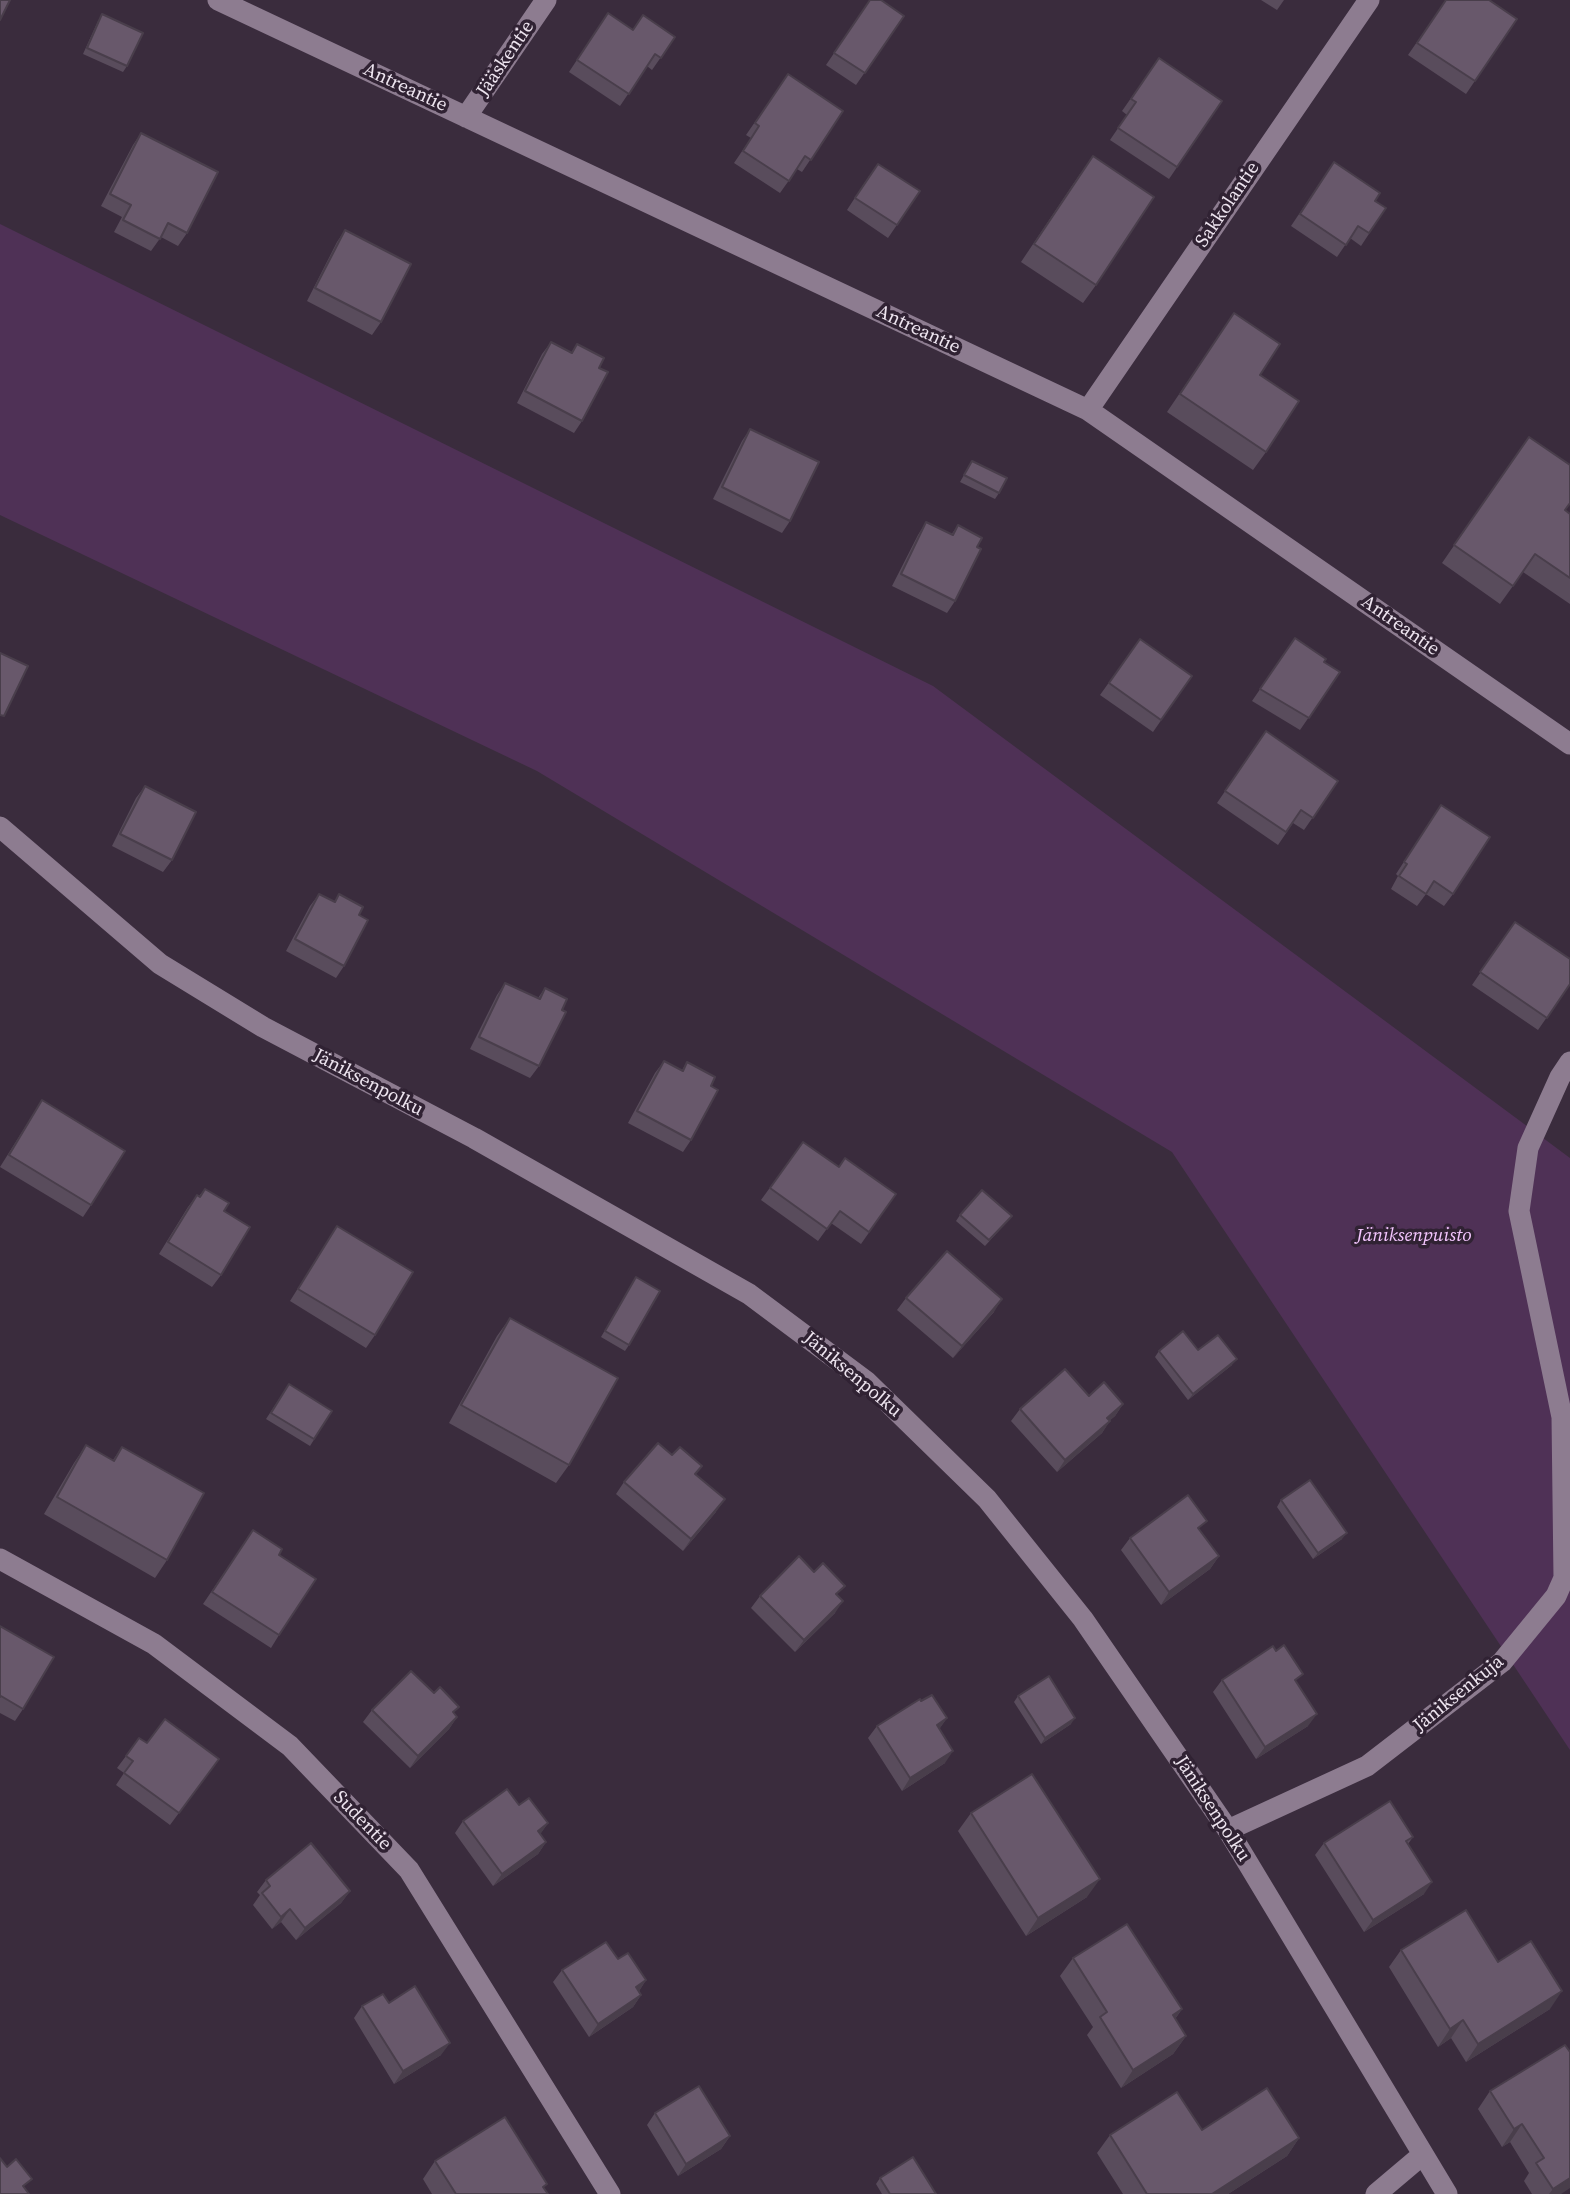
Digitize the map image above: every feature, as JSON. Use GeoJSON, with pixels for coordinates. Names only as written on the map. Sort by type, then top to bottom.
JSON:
{"type":"FeatureCollection","features":[{"type":"Feature","properties":{"kind":"street","name":"Antreantie"},"geometry":{"type":"LineString","coordinates":[[218,0],[1088,410],[1570,744]]}},
{"type":"Feature","properties":{"kind":"street","name":"Jääskentie"},"geometry":{"type":"LineString","coordinates":[[466,117],[546,0]]}},
{"type":"Feature","properties":{"kind":"street","name":"Sakkolantie"},"geometry":{"type":"LineString","coordinates":[[1088,410],[1369,0]]}},
{"type":"Feature","properties":{"kind":"street","name":"Jäniksenpolku"},"geometry":{"type":"LineString","coordinates":[[0,827],[160,964],[263,1027],[474,1138],[749,1294],[867,1382],[987,1499],[1083,1619],[1228,1830],[1447,2194]]}},
{"type":"Feature","properties":{"kind":"street","name":"Jäniksenkuja"},"geometry":{"type":"LineString","coordinates":[[1228,1830],[1367,1766],[1502,1662],[1556,1596],[1564,1578],[1562,1417],[1519,1211],[1528,1147],[1559,1077],[1570,1062]]}},
{"type":"Feature","properties":{"kind":"street","name":"Sudentie"},"geometry":{"type":"LineString","coordinates":[[0,1559],[154,1644],[300,1755],[408,1870],[610,2194]]}},
{"type":"Feature","properties":{"kind":"street"},"geometry":{"type":"LineString","coordinates":[[1376,2194],[1422,2156]]}},
{"type":"Feature","properties":{"kind":"green space","name":"Jäniksenpuisto"},"geometry":{"type":"Polygon","coordinates":[[[0,224],[933,686],[1570,1158],[1570,1750],[1172,1152],[537,771],[0,515],[0,224]]]}},
{"type":"Feature","properties":{"kind":"building"},"geometry":{"type":"Polygon","coordinates":[[[0,0],[10,0],[0,20],[0,0]]]}},
{"type":"Feature","properties":{"kind":"building"},"geometry":{"type":"Polygon","coordinates":[[[870,0],[881,0],[904,16],[865,73],[834,53],[870,0]]]}},
{"type":"Feature","properties":{"kind":"building"},"geometry":{"type":"Polygon","coordinates":[[[1446,0],[1489,0],[1517,19],[1475,81],[1417,43],[1446,0]]]}},
{"type":"Feature","properties":{"kind":"building"},"geometry":{"type":"Polygon","coordinates":[[[608,13],[633,30],[643,15],[675,37],[661,58],[655,54],[629,94],[577,60],[608,13]]]}},
{"type":"Feature","properties":{"kind":"building"},"geometry":{"type":"Polygon","coordinates":[[[102,14],[143,33],[127,66],[87,48],[102,14]]]}},
{"type":"Feature","properties":{"kind":"building"},"geometry":{"type":"Polygon","coordinates":[[[1159,58],[1222,101],[1177,167],[1118,128],[1136,102],[1131,99],[1159,58]]]}},
{"type":"Feature","properties":{"kind":"building"},"geometry":{"type":"Polygon","coordinates":[[[788,74],[843,111],[811,160],[805,156],[789,181],[743,151],[759,126],[755,123],[788,74]]]}},
{"type":"Feature","properties":{"kind":"building"},"geometry":{"type":"Polygon","coordinates":[[[141,133],[218,172],[187,233],[168,223],[160,239],[123,220],[131,205],[110,194],[141,133]]]}},
{"type":"Feature","properties":{"kind":"building"},"geometry":{"type":"Polygon","coordinates":[[[1093,156],[1154,197],[1096,285],[1034,244],[1093,156]]]}},
{"type":"Feature","properties":{"kind":"building"},"geometry":{"type":"Polygon","coordinates":[[[1334,162],[1380,193],[1375,201],[1386,208],[1369,233],[1358,226],[1346,245],[1300,214],[1334,162]]]}},
{"type":"Feature","properties":{"kind":"building"},"geometry":{"type":"Polygon","coordinates":[[[878,164],[920,191],[897,225],[855,198],[878,164]]]}},
{"type":"Feature","properties":{"kind":"building"},"geometry":{"type":"Polygon","coordinates":[[[345,230],[411,264],[381,322],[315,288],[345,230]]]}},
{"type":"Feature","properties":{"kind":"building"},"geometry":{"type":"Polygon","coordinates":[[[1234,313],[1280,344],[1260,375],[1299,401],[1266,452],[1180,394],[1234,313]]]}},
{"type":"Feature","properties":{"kind":"building"},"geometry":{"type":"Polygon","coordinates":[[[551,342],[572,353],[577,344],[604,358],[599,368],[608,372],[582,421],[525,391],[551,342]]]}},
{"type":"Feature","properties":{"kind":"building"},"geometry":{"type":"Polygon","coordinates":[[[750,429],[819,462],[790,521],[722,487],[750,429]]]}},
{"type":"Feature","properties":{"kind":"building"},"geometry":{"type":"Polygon","coordinates":[[[1529,437],[1570,465],[1570,503],[1565,510],[1570,514],[1570,578],[1535,554],[1513,586],[1454,545],[1529,437]]]}},
{"type":"Feature","properties":{"kind":"building"},"geometry":{"type":"Polygon","coordinates":[[[972,461],[1007,478],[999,493],[964,475],[972,461]]]}},
{"type":"Feature","properties":{"kind":"building"},"geometry":{"type":"Polygon","coordinates":[[[926,522],[953,535],[958,525],[982,538],[977,547],[981,549],[955,601],[901,574],[926,522]]]}},
{"type":"Feature","properties":{"kind":"building"},"geometry":{"type":"Polygon","coordinates":[[[1295,638],[1340,672],[1309,718],[1260,689],[1295,638]]]}},
{"type":"Feature","properties":{"kind":"building"},"geometry":{"type":"Polygon","coordinates":[[[1140,639],[1192,676],[1161,720],[1109,683],[1140,639]]]}},
{"type":"Feature","properties":{"kind":"building"},"geometry":{"type":"Polygon","coordinates":[[[0,653],[28,666],[4,716],[0,715],[0,653]]]}},
{"type":"Feature","properties":{"kind":"building"},"geometry":{"type":"Polygon","coordinates":[[[1266,731],[1338,781],[1313,818],[1301,810],[1286,832],[1225,791],[1266,731]]]}},
{"type":"Feature","properties":{"kind":"building"},"geometry":{"type":"Polygon","coordinates":[[[145,786],[196,812],[172,860],[120,834],[145,786]]]}},
{"type":"Feature","properties":{"kind":"building"},"geometry":{"type":"Polygon","coordinates":[[[1441,805],[1490,837],[1453,894],[1434,881],[1426,894],[1399,876],[1407,864],[1404,862],[1441,805]]]}},
{"type":"Feature","properties":{"kind":"building"},"geometry":{"type":"Polygon","coordinates":[[[319,894],[335,902],[339,894],[363,907],[359,915],[368,920],[344,966],[295,939],[319,894]]]}},
{"type":"Feature","properties":{"kind":"building"},"geometry":{"type":"Polygon","coordinates":[[[1515,922],[1570,959],[1570,984],[1547,1018],[1480,972],[1515,922]]]}},
{"type":"Feature","properties":{"kind":"building"},"geometry":{"type":"Polygon","coordinates":[[[505,983],[540,999],[545,988],[567,999],[562,1010],[566,1012],[539,1066],[479,1037],[505,983]]]}},
{"type":"Feature","properties":{"kind":"building"},"geometry":{"type":"Polygon","coordinates":[[[664,1061],[683,1071],[687,1062],[715,1077],[711,1086],[718,1090],[691,1140],[637,1111],[664,1061]]]}},
{"type":"Feature","properties":{"kind":"building"},"geometry":{"type":"Polygon","coordinates":[[[42,1100],[125,1151],[91,1205],[9,1155],[42,1100]]]}},
{"type":"Feature","properties":{"kind":"building"},"geometry":{"type":"Polygon","coordinates":[[[803,1142],[839,1167],[845,1158],[896,1194],[869,1232],[840,1211],[827,1229],[770,1188],[803,1142]]]}},
{"type":"Feature","properties":{"kind":"building"},"geometry":{"type":"Polygon","coordinates":[[[205,1189],[229,1203],[224,1211],[250,1227],[221,1275],[168,1242],[197,1195],[200,1197],[205,1189]]]}},
{"type":"Feature","properties":{"kind":"building"},"geometry":{"type":"Polygon","coordinates":[[[982,1190],[1012,1216],[989,1240],[960,1215],[982,1190]]]}},
{"type":"Feature","properties":{"kind":"building"},"geometry":{"type":"Polygon","coordinates":[[[337,1226],[413,1272],[375,1335],[298,1289],[337,1226]]]}},
{"type":"Feature","properties":{"kind":"building"},"geometry":{"type":"Polygon","coordinates":[[[947,1251],[1002,1299],[962,1346],[906,1298],[947,1251]]]}},
{"type":"Feature","properties":{"kind":"building"},"geometry":{"type":"Polygon","coordinates":[[[636,1277],[660,1291],[629,1345],[605,1331],[636,1277]]]}},
{"type":"Feature","properties":{"kind":"building"},"geometry":{"type":"Polygon","coordinates":[[[510,1318],[618,1378],[569,1465],[461,1405],[510,1318]]]}},
{"type":"Feature","properties":{"kind":"building"},"geometry":{"type":"Polygon","coordinates":[[[1183,1331],[1198,1350],[1218,1335],[1237,1359],[1193,1394],[1159,1351],[1183,1331]]]}},
{"type":"Feature","properties":{"kind":"building"},"geometry":{"type":"Polygon","coordinates":[[[1065,1369],[1089,1396],[1104,1382],[1123,1404],[1107,1418],[1110,1421],[1065,1460],[1020,1409],[1065,1369]]]}},
{"type":"Feature","properties":{"kind":"building"},"geometry":{"type":"Polygon","coordinates":[[[289,1384],[332,1411],[314,1439],[271,1413],[289,1384]]]}},
{"type":"Feature","properties":{"kind":"building"},"geometry":{"type":"Polygon","coordinates":[[[658,1443],[672,1455],[680,1447],[702,1466],[695,1474],[725,1499],[691,1539],[624,1482],[658,1443]]]}},
{"type":"Feature","properties":{"kind":"building"},"geometry":{"type":"Polygon","coordinates":[[[86,1445],[114,1461],[122,1447],[204,1493],[167,1560],[57,1497],[86,1445]]]}},
{"type":"Feature","properties":{"kind":"building"},"geometry":{"type":"Polygon","coordinates":[[[1310,1480],[1347,1533],[1318,1553],[1281,1500],[1310,1480]]]}},
{"type":"Feature","properties":{"kind":"building"},"geometry":{"type":"Polygon","coordinates":[[[1188,1495],[1207,1521],[1198,1528],[1219,1556],[1169,1592],[1130,1538],[1188,1495]]]}},
{"type":"Feature","properties":{"kind":"building"},"geometry":{"type":"Polygon","coordinates":[[[253,1530],[282,1549],[279,1555],[316,1579],[279,1635],[212,1592],[253,1530]]]}},
{"type":"Feature","properties":{"kind":"building"},"geometry":{"type":"Polygon","coordinates":[[[799,1556],[814,1572],[823,1563],[845,1586],[836,1594],[843,1601],[804,1640],[760,1596],[799,1556]]]}},
{"type":"Feature","properties":{"kind":"building"},"geometry":{"type":"Polygon","coordinates":[[[0,1626],[54,1657],[23,1709],[0,1697],[0,1626]]]}},
{"type":"Feature","properties":{"kind":"building"},"geometry":{"type":"Polygon","coordinates":[[[1284,1645],[1303,1674],[1295,1680],[1317,1714],[1265,1747],[1222,1680],[1273,1646],[1276,1651],[1284,1645]]]}},
{"type":"Feature","properties":{"kind":"building"},"geometry":{"type":"Polygon","coordinates":[[[411,1671],[434,1693],[440,1687],[459,1707],[453,1712],[457,1717],[418,1756],[372,1710],[411,1671]]]}},
{"type":"Feature","properties":{"kind":"building"},"geometry":{"type":"Polygon","coordinates":[[[1049,1676],[1075,1718],[1045,1738],[1018,1696],[1049,1676]]]}},
{"type":"Feature","properties":{"kind":"building"},"geometry":{"type":"Polygon","coordinates":[[[932,1695],[947,1718],[937,1725],[953,1751],[910,1778],[877,1726],[920,1699],[921,1701],[932,1695]]]}},
{"type":"Feature","properties":{"kind":"building"},"geometry":{"type":"Polygon","coordinates":[[[165,1719],[219,1759],[179,1813],[124,1773],[133,1761],[126,1756],[139,1738],[147,1743],[165,1719]]]}},
{"type":"Feature","properties":{"kind":"building"},"geometry":{"type":"Polygon","coordinates":[[[1032,1774],[1100,1879],[1038,1918],[971,1813],[1032,1774]]]}},
{"type":"Feature","properties":{"kind":"building"},"geometry":{"type":"Polygon","coordinates":[[[507,1789],[519,1805],[529,1798],[548,1823],[538,1831],[546,1842],[502,1874],[463,1821],[507,1789]]]}},
{"type":"Feature","properties":{"kind":"building"},"geometry":{"type":"Polygon","coordinates":[[[1390,1801],[1413,1837],[1406,1841],[1432,1882],[1373,1920],[1324,1843],[1390,1801]]]}},
{"type":"Feature","properties":{"kind":"building"},"geometry":{"type":"Polygon","coordinates":[[[311,1843],[350,1891],[305,1928],[290,1909],[281,1917],[262,1893],[270,1886],[266,1880],[311,1843]]]}},
{"type":"Feature","properties":{"kind":"building"},"geometry":{"type":"Polygon","coordinates":[[[1466,1910],[1498,1962],[1531,1941],[1562,1991],[1478,2044],[1463,2020],[1450,2029],[1401,1950],[1466,1910]]]}},
{"type":"Feature","properties":{"kind":"building"},"geometry":{"type":"Polygon","coordinates":[[[1127,1924],[1182,2009],[1173,2015],[1186,2036],[1133,2070],[1100,2017],[1107,2012],[1073,1958],[1127,1924]]]}},
{"type":"Feature","properties":{"kind":"building"},"geometry":{"type":"Polygon","coordinates":[[[606,1942],[618,1959],[628,1953],[646,1980],[636,1987],[641,1995],[598,2024],[562,1970],[606,1942]]]}},
{"type":"Feature","properties":{"kind":"building"},"geometry":{"type":"Polygon","coordinates":[[[415,1986],[450,2043],[403,2071],[362,2006],[383,1994],[389,2003],[415,1986]]]}},
{"type":"Feature","properties":{"kind":"building"},"geometry":{"type":"Polygon","coordinates":[[[1565,2045],[1570,2052],[1570,2178],[1553,2189],[1536,2163],[1544,2158],[1522,2124],[1514,2129],[1490,2091],[1565,2045]]]}},
{"type":"Feature","properties":{"kind":"building"},"geometry":{"type":"Polygon","coordinates":[[[699,2086],[730,2136],[686,2164],[655,2113],[699,2086]]]}},
{"type":"Feature","properties":{"kind":"building"},"geometry":{"type":"Polygon","coordinates":[[[1267,2088],[1299,2138],[1212,2194],[1147,2194],[1110,2135],[1177,2092],[1202,2130],[1267,2088]]]}},
{"type":"Feature","properties":{"kind":"building"},"geometry":{"type":"Polygon","coordinates":[[[505,2117],[547,2184],[543,2187],[548,2194],[456,2194],[435,2161],[505,2117]]]}},
{"type":"Feature","properties":{"kind":"building"},"geometry":{"type":"Polygon","coordinates":[[[913,2157],[936,2194],[890,2194],[880,2178],[913,2157]]]}},
{"type":"Feature","properties":{"kind":"building"},"geometry":{"type":"Polygon","coordinates":[[[0,2158],[7,2167],[16,2159],[32,2179],[23,2186],[29,2194],[0,2194],[0,2158]]]}}]}
